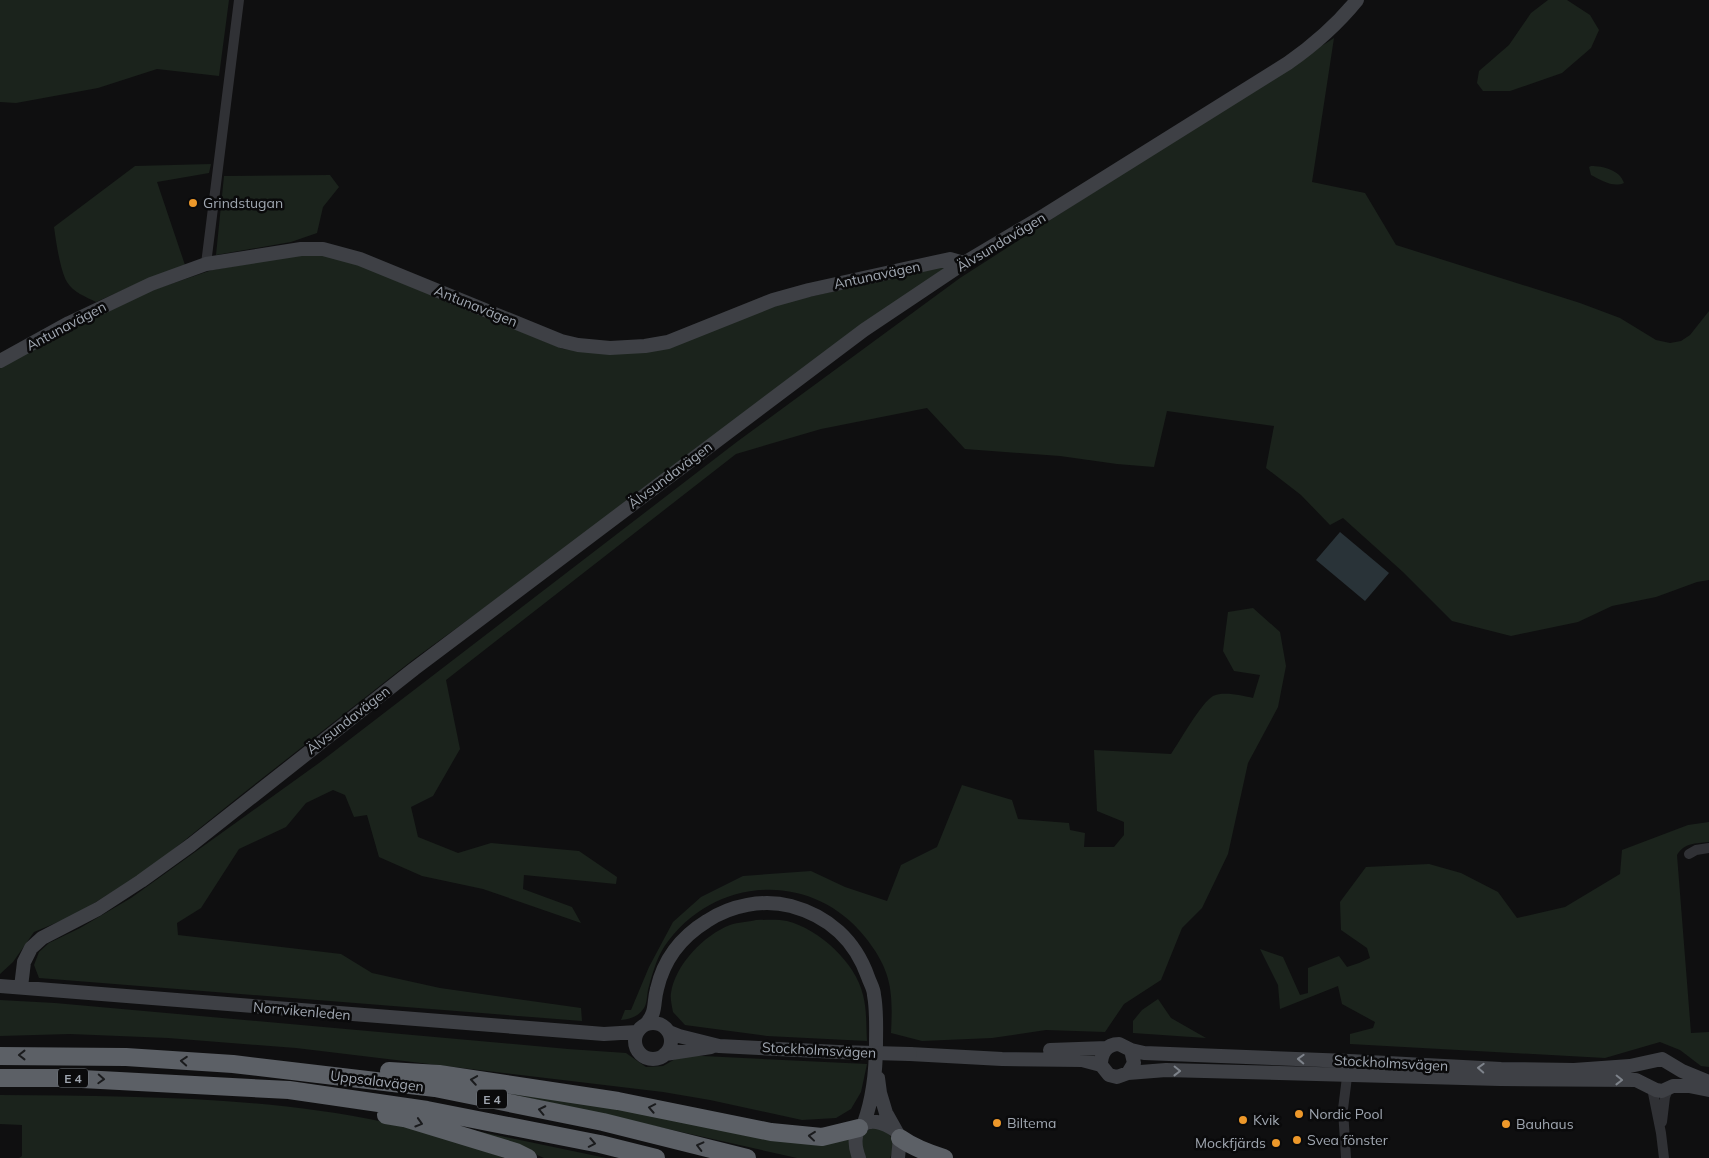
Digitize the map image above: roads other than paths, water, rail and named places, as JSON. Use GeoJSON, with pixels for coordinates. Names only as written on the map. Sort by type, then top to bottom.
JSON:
{"type":"FeatureCollection","features":[{"type":"Feature","properties":{"kind":"highway","name":"Uppsalavägen"},"geometry":{"type":"LineString","coordinates":[[0,1056],[126,1057],[233,1064],[435,1088],[603,1122],[747,1158]]}},
{"type":"Feature","properties":{"kind":"highway"},"geometry":{"type":"LineString","coordinates":[[233,1064],[439,1074],[618,1101],[772,1132],[805,1136],[822,1137],[862,1125]]}},
{"type":"Feature","properties":{"kind":"highway","name":"Uppsalavägen"},"geometry":{"type":"LineString","coordinates":[[0,1078],[63,1078],[289,1090],[418,1108],[600,1144],[656,1158]]}},
{"type":"Feature","properties":{"kind":"highway"},"geometry":{"type":"LineString","coordinates":[[146,1082],[404,1118],[516,1152],[528,1158]]}},
{"type":"Feature","properties":{"kind":"highway"},"geometry":{"type":"LineString","coordinates":[[898,1134],[917,1148],[944,1158]]}},
{"type":"Feature","properties":{"kind":"street"},"geometry":{"type":"LineString","coordinates":[[206,264],[239,0]]}},
{"type":"Feature","properties":{"kind":"street","name":"Älvsundavägen"},"geometry":{"type":"LineString","coordinates":[[22,987],[24,962],[31,948],[42,938],[98,909],[191,845],[414,669],[856,336],[964,263],[1045,215],[1288,62],[1316,43],[1357,0]]}},
{"type":"Feature","properties":{"kind":"street","name":"Antunavägen"},"geometry":{"type":"LineString","coordinates":[[0,361],[108,304],[151,284],[206,264],[273,253],[323,249],[389,270],[561,341],[578,345],[610,348],[645,346],[668,342],[773,300],[809,290],[950,259],[964,263]]}},
{"type":"Feature","properties":{"kind":"street"},"geometry":{"type":"LineString","coordinates":[[1689,854],[1696,850],[1709,848]]}},
{"type":"Feature","properties":{"kind":"street"},"geometry":{"type":"LineString","coordinates":[[656,990],[671,1044],[660,1058],[647,1058],[637,1049],[635,1043],[642,1028],[654,1014],[656,990],[663,967],[675,946],[689,933],[708,920],[729,910],[754,903],[780,903],[806,910],[828,923],[849,940],[864,966],[874,994],[876,1065],[880,1092],[886,1113],[898,1134],[898,1158]]}},
{"type":"Feature","properties":{"kind":"street","name":"Norrvikenleden"},"geometry":{"type":"LineString","coordinates":[[0,986],[604,1034],[642,1028]]}},
{"type":"Feature","properties":{"kind":"street"},"geometry":{"type":"LineString","coordinates":[[642,1028],[652,1022],[660,1024],[667,1029]]}},
{"type":"Feature","properties":{"kind":"street","name":"Stockholmsvägen"},"geometry":{"type":"LineString","coordinates":[[667,1029],[678,1036],[719,1046],[1002,1059],[1082,1060],[1101,1065],[1106,1072],[1113,1076],[1121,1077],[1128,1073],[1166,1070],[1348,1067],[1574,1070],[1630,1066],[1662,1059],[1709,1082]]}},
{"type":"Feature","properties":{"kind":"street","name":"Norrvikenleden"},"geometry":{"type":"LineString","coordinates":[[604,1034],[631,1044],[637,1049]]}},
{"type":"Feature","properties":{"kind":"street","name":"Stockholmsvägen"},"geometry":{"type":"LineString","coordinates":[[914,1054],[1082,1050],[1107,1048],[1119,1044],[1131,1050],[1144,1053],[1500,1080],[1636,1080],[1650,1087],[1662,1090],[1671,1087],[1689,1086],[1709,1090]]}},
{"type":"Feature","properties":{"kind":"street","name":"Stockholmsvägen"},"geometry":{"type":"LineString","coordinates":[[665,1054],[719,1046]]}},
{"type":"Feature","properties":{"kind":"street"},"geometry":{"type":"LineString","coordinates":[[1101,1065],[1102,1055],[1107,1048]]}},
{"type":"Feature","properties":{"kind":"street"},"geometry":{"type":"LineString","coordinates":[[1128,1073],[1134,1063],[1131,1050]]}},
{"type":"Feature","properties":{"kind":"street"},"geometry":{"type":"LineString","coordinates":[[1651,1062],[1647,1067],[1645,1077],[1650,1087],[1661,1133],[1664,1158]]}},
{"type":"Feature","properties":{"kind":"street"},"geometry":{"type":"LineString","coordinates":[[859,1158],[856,1140],[872,1091],[876,1065]]}},
{"type":"Feature","properties":{"kind":"street"},"geometry":{"type":"LineString","coordinates":[[1346,1158],[1342,1109],[1348,1067]]}},
{"type":"Feature","properties":{"kind":"street"},"geometry":{"type":"LineString","coordinates":[[1661,1133],[1665,1097],[1677,1077],[1675,1067]]}},
{"type":"Feature","properties":{"kind":"street"},"geometry":{"type":"LineString","coordinates":[[862,1125],[872,1120],[884,1122],[898,1134]]}},
{"type":"Feature","properties":{"kind":"place","name":"Grindstugan"},"geometry":{"type":"Point","coordinates":[193,203]}},
{"type":"Feature","properties":{"kind":"place","name":"Nordic Pool"},"geometry":{"type":"Point","coordinates":[1299,1114]}},
{"type":"Feature","properties":{"kind":"place","name":"Kvik"},"geometry":{"type":"Point","coordinates":[1243,1120]}},
{"type":"Feature","properties":{"kind":"place","name":"Biltema"},"geometry":{"type":"Point","coordinates":[997,1123]}},
{"type":"Feature","properties":{"kind":"place","name":"Bauhaus"},"geometry":{"type":"Point","coordinates":[1506,1124]}},
{"type":"Feature","properties":{"kind":"place","name":"Svea fönster"},"geometry":{"type":"Point","coordinates":[1297,1140]}},
{"type":"Feature","properties":{"kind":"place","name":"Mockfjärds"},"geometry":{"type":"Point","coordinates":[1276,1143]}}]}
